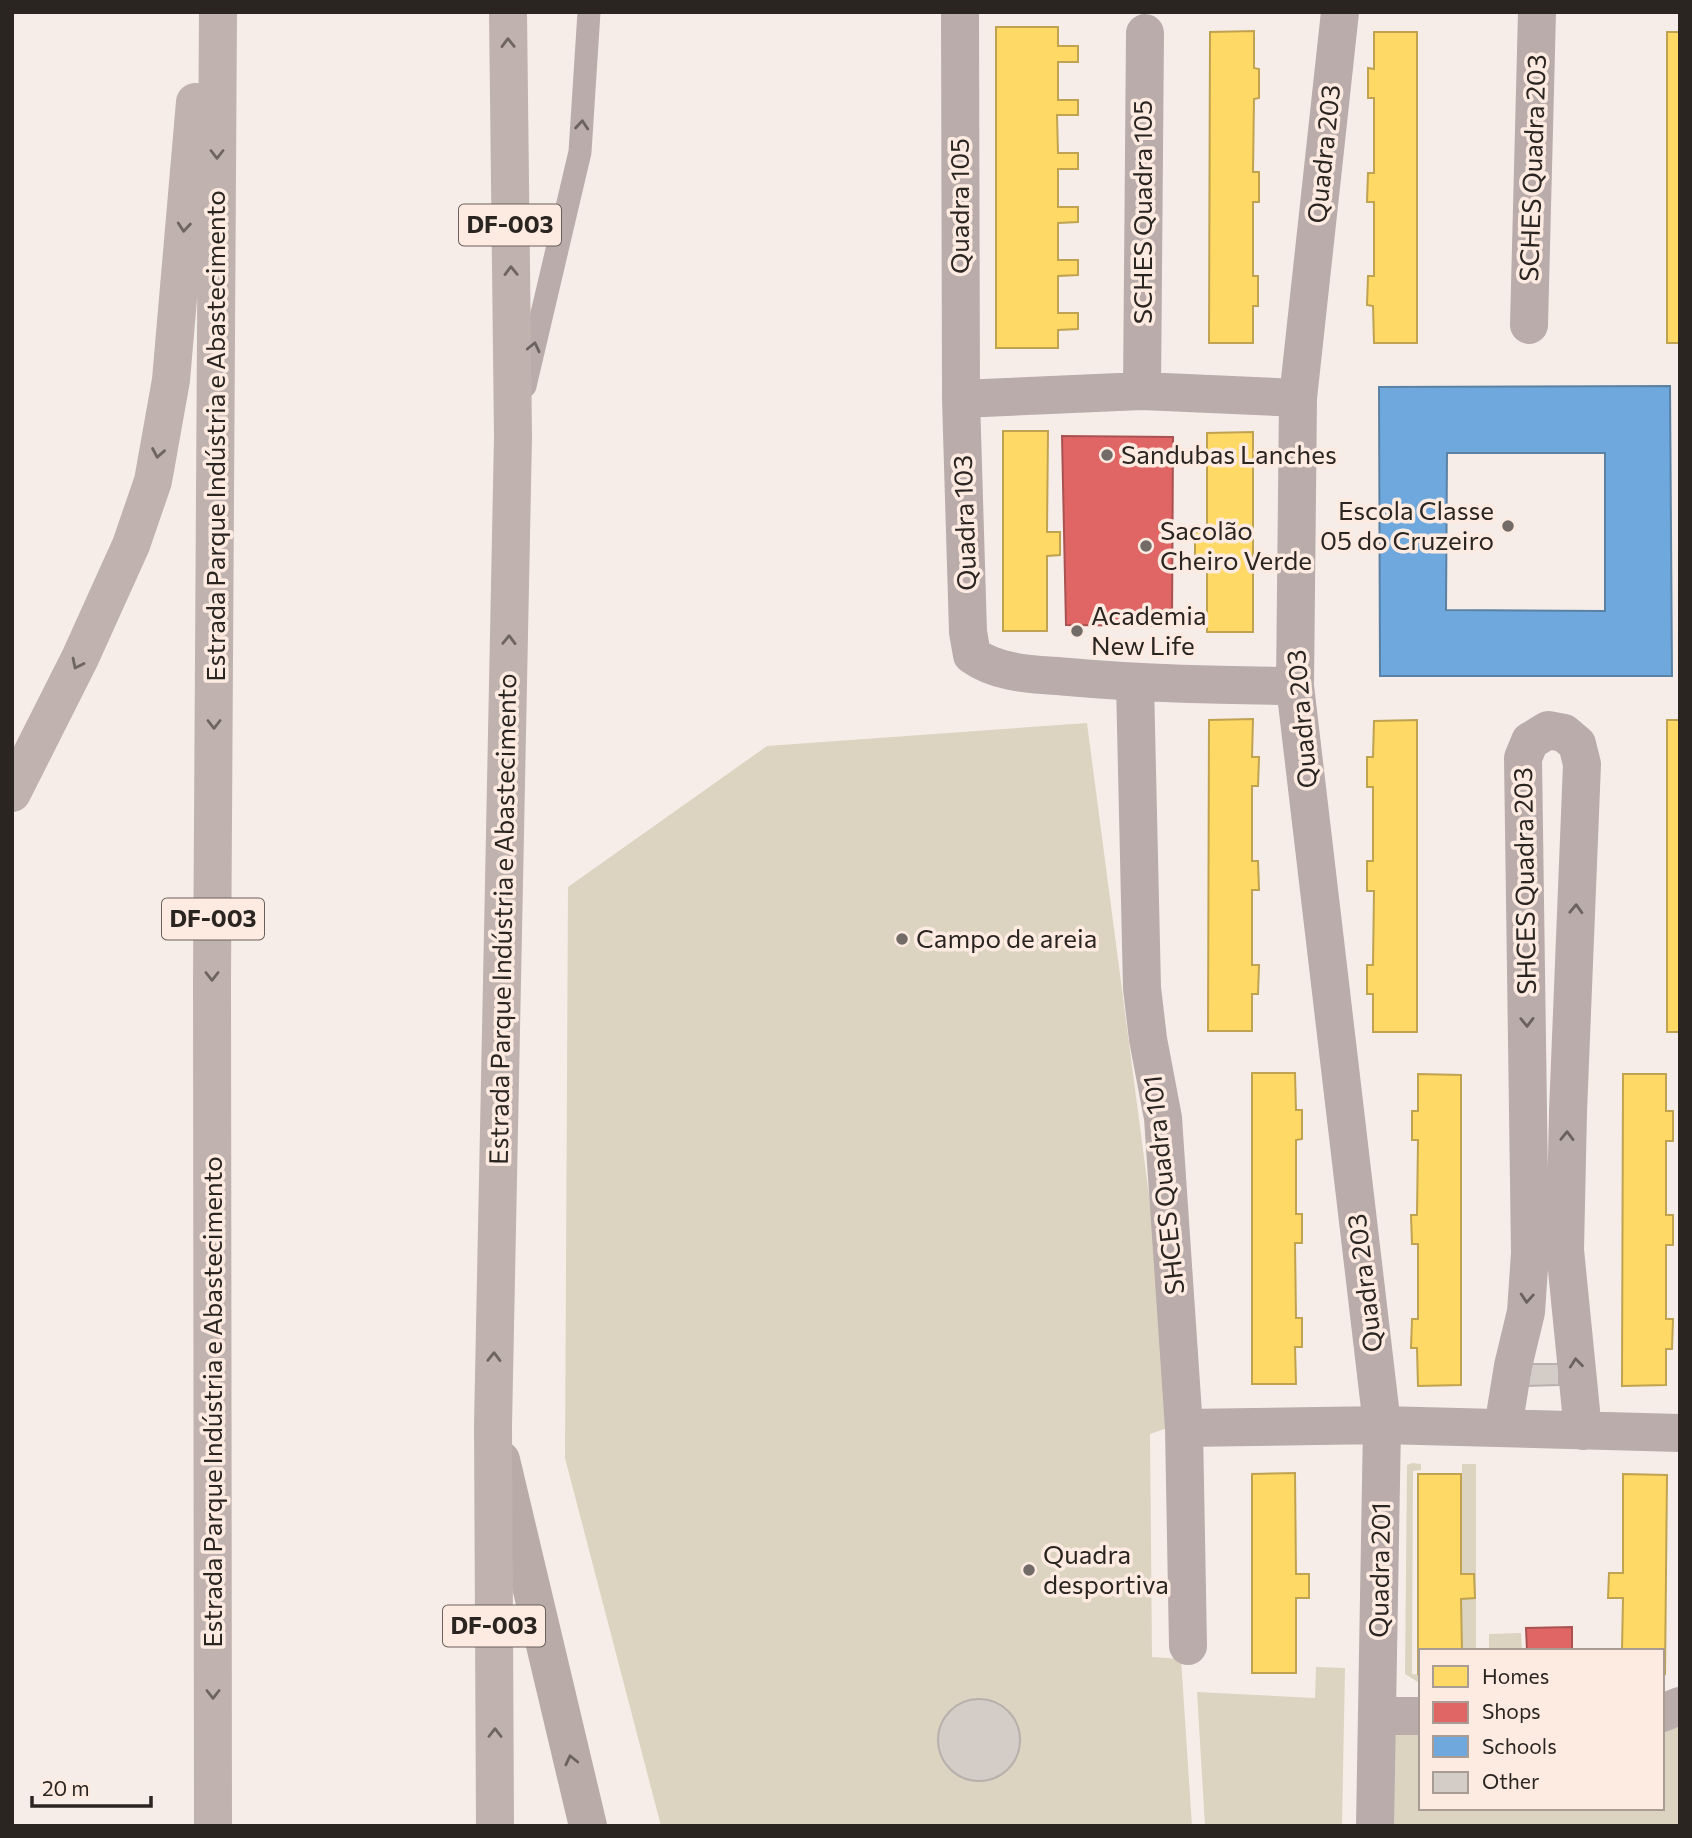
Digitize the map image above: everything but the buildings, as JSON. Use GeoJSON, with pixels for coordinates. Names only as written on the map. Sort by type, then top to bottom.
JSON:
{"type":"FeatureCollection","features":[{"type":"Feature","properties":{"kind":"highway"},"geometry":{"type":"LineString","coordinates":[[12,793],[86,646],[131,545],[153,481],[171,380],[202,12]]}},
{"type":"Feature","properties":{"kind":"highway","name":"Estrada Parque Indústria e Abastecimento"},"geometry":{"type":"LineString","coordinates":[[213,1826],[212,968],[218,12]]}},
{"type":"Feature","properties":{"kind":"highway","name":"Estrada Parque Indústria e Abastecimento"},"geometry":{"type":"LineString","coordinates":[[495,1826],[493,1426],[513,437],[508,12]]}},
{"type":"Feature","properties":{"kind":"main road"},"geometry":{"type":"LineString","coordinates":[[493,1426],[588,1826]]}},
{"type":"Feature","properties":{"kind":"street","name":"Quadra 105"},"geometry":{"type":"LineString","coordinates":[[960,12],[961,399]]}},
{"type":"Feature","properties":{"kind":"street","name":"Quadra 203"},"geometry":{"type":"LineString","coordinates":[[1340,12],[1298,398],[1295,686],[1382,1424]]}},
{"type":"Feature","properties":{"kind":"street","name":"SCHES Quadra 203"},"geometry":{"type":"LineString","coordinates":[[1529,325],[1537,12]]}},
{"type":"Feature","properties":{"kind":"street","name":"SCHES Quadra 105"},"geometry":{"type":"LineString","coordinates":[[1142,391],[1145,33]]}},
{"type":"Feature","properties":{"kind":"street"},"geometry":{"type":"LineString","coordinates":[[961,399],[1142,391],[1298,398]]}},
{"type":"Feature","properties":{"kind":"street","name":"Quadra 103"},"geometry":{"type":"LineString","coordinates":[[961,399],[968,632],[972,655],[987,666],[1009,671],[1135,683],[1295,686]]}},
{"type":"Feature","properties":{"kind":"street","name":"SHCES Quadra 101"},"geometry":{"type":"LineString","coordinates":[[1135,683],[1142,988],[1148,1039],[1163,1118],[1184,1428],[1188,1646]]}},
{"type":"Feature","properties":{"kind":"street","name":"SHCES Quadra 203"},"geometry":{"type":"LineString","coordinates":[[1503,1428],[1513,1366],[1526,1312],[1547,1251],[1567,1112],[1582,764],[1577,744],[1564,733],[1548,730],[1530,741],[1523,758],[1547,1251],[1583,1431]]}},
{"type":"Feature","properties":{"kind":"street"},"geometry":{"type":"LineString","coordinates":[[1184,1428],[1382,1424],[1680,1433]]}},
{"type":"Feature","properties":{"kind":"street","name":"Quadra 201"},"geometry":{"type":"LineString","coordinates":[[1375,1826],[1382,1424]]}},
{"type":"Feature","properties":{"kind":"street"},"geometry":{"type":"LineString","coordinates":[[1378,1716],[1419,1716]]}},
{"type":"Feature","properties":{"kind":"lane"},"geometry":{"type":"LineString","coordinates":[[513,437],[580,152],[589,12]]}},
{"type":"Feature","properties":{"kind":"shaded area"},"geometry":{"type":"Polygon","coordinates":[[[1087,723],[1179,1424],[1150,1434],[1152,1657],[1181,1659],[1192,1826],[661,1826],[565,1458],[568,887],[767,746],[1087,723]]]}},
{"type":"Feature","properties":{"kind":"shaded area"},"geometry":{"type":"Polygon","coordinates":[[[1421,1464],[1421,1470],[1413,1471],[1412,1674],[1419,1675],[1419,1683],[1405,1674],[1407,1465],[1421,1464]]]}},
{"type":"Feature","properties":{"kind":"shaded area"},"geometry":{"type":"Polygon","coordinates":[[[1462,1464],[1476,1464],[1476,1649],[1462,1649],[1462,1464]]]}},
{"type":"Feature","properties":{"kind":"shaded area"},"geometry":{"type":"Polygon","coordinates":[[[1521,1633],[1522,1649],[1489,1649],[1489,1634],[1521,1633]]]}},
{"type":"Feature","properties":{"kind":"shaded area"},"geometry":{"type":"Polygon","coordinates":[[[1316,1667],[1345,1668],[1342,1826],[1205,1826],[1197,1692],[1315,1698],[1316,1667]]]}},
{"type":"Feature","properties":{"kind":"shaded area"},"geometry":{"type":"Polygon","coordinates":[[[1393,1728],[1419,1728],[1419,1810],[1664,1810],[1664,1728],[1680,1728],[1680,1826],[1391,1826],[1393,1728]]]}},
{"type":"Feature","properties":{"kind":"place","name":"Sandubas Lanches"},"geometry":{"type":"Point","coordinates":[1107,455]}},
{"type":"Feature","properties":{"kind":"place","name":"Escola Classe 05 do Cruzeiro"},"geometry":{"type":"Point","coordinates":[1508,526]}},
{"type":"Feature","properties":{"kind":"place","name":"Sacolão Cheiro Verde"},"geometry":{"type":"Point","coordinates":[1146,546]}},
{"type":"Feature","properties":{"kind":"place","name":"Academia New Life"},"geometry":{"type":"Point","coordinates":[1077,631]}},
{"type":"Feature","properties":{"kind":"place","name":"Campo de areia"},"geometry":{"type":"Point","coordinates":[902,939]}},
{"type":"Feature","properties":{"kind":"place","name":"Quadra desportiva"},"geometry":{"type":"Point","coordinates":[1029,1570]}}]}
